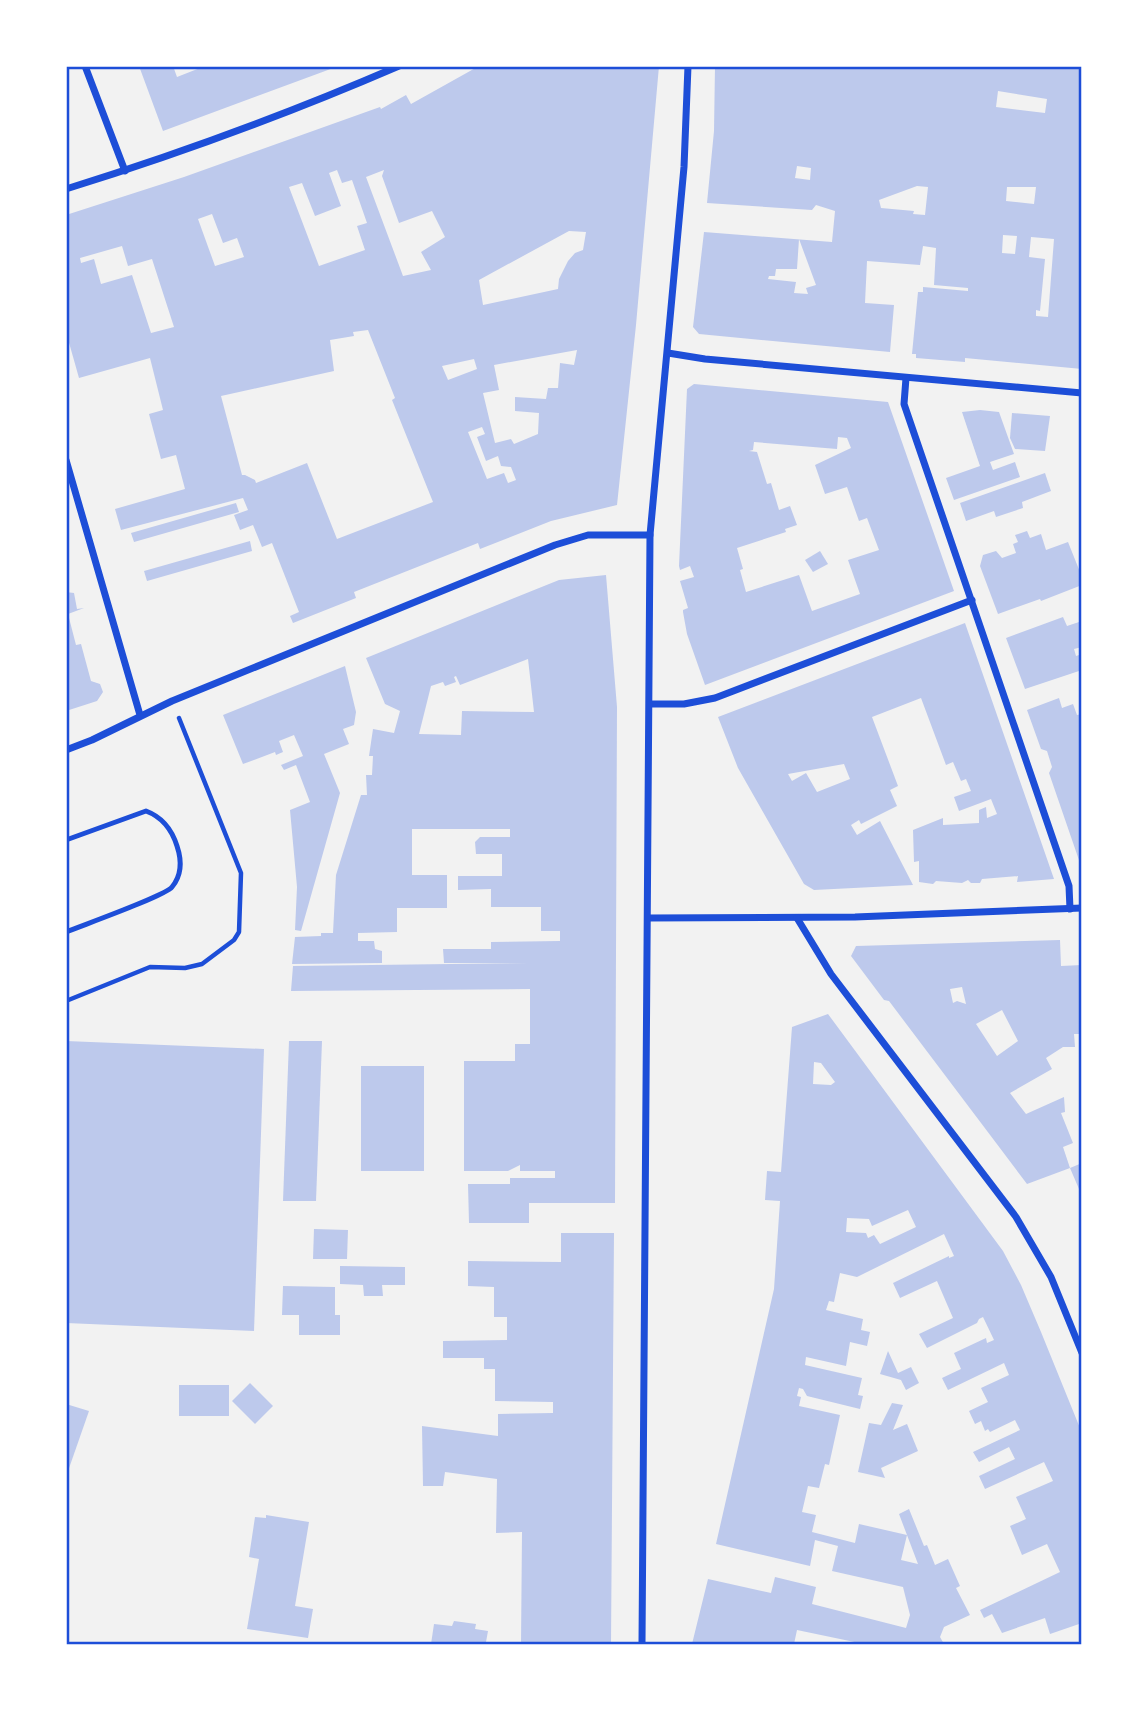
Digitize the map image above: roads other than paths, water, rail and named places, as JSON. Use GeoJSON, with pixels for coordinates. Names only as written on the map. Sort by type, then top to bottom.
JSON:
{"type":"FeatureCollection","features":[{"type":"Feature","properties":{"kind":"street"},"geometry":{"type":"LineString","coordinates":[[85,66],[125,171]]}},
{"type":"Feature","properties":{"kind":"street"},"geometry":{"type":"LineString","coordinates":[[66,189],[125,171],[254,124],[399,66]]}},
{"type":"Feature","properties":{"kind":"street"},"geometry":{"type":"LineString","coordinates":[[642,1644],[650,535],[684,167],[688,66]]}},
{"type":"Feature","properties":{"kind":"street"},"geometry":{"type":"LineString","coordinates":[[668,353],[1082,393]]}},
{"type":"Feature","properties":{"kind":"street"},"geometry":{"type":"LineString","coordinates":[[906,378],[904,404],[1069,886],[1070,909]]}},
{"type":"Feature","properties":{"kind":"street"},"geometry":{"type":"LineString","coordinates":[[66,460],[140,715]]}},
{"type":"Feature","properties":{"kind":"street"},"geometry":{"type":"LineString","coordinates":[[66,750],[140,715],[555,545],[589,535],[650,535]]}},
{"type":"Feature","properties":{"kind":"street"},"geometry":{"type":"LineString","coordinates":[[650,704],[684,704],[715,698],[972,600]]}},
{"type":"Feature","properties":{"kind":"street"},"geometry":{"type":"LineString","coordinates":[[648,918],[855,917],[1082,908]]}},
{"type":"Feature","properties":{"kind":"street"},"geometry":{"type":"LineString","coordinates":[[797,918],[831,974],[1016,1217],[1051,1277],[1082,1353]]}},
{"type":"Feature","properties":{"kind":"lane"},"geometry":{"type":"LineString","coordinates":[[66,840],[146,811],[158,816],[173,833],[179,850],[181,873],[171,890],[66,932]]}}]}
